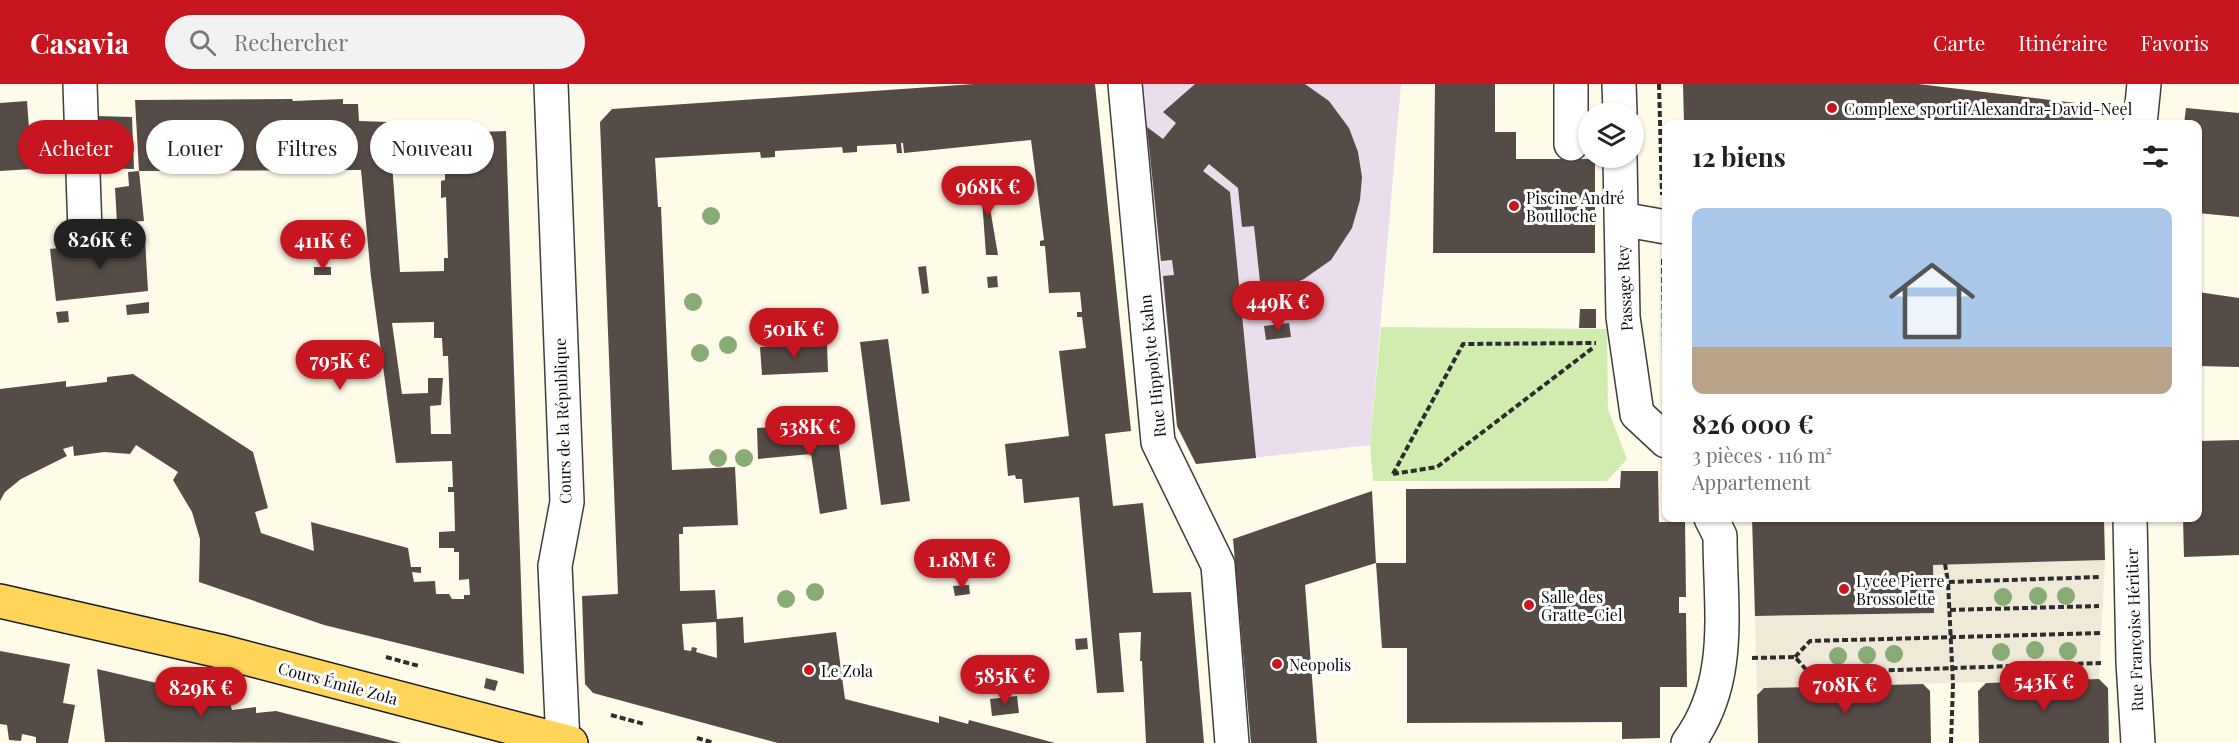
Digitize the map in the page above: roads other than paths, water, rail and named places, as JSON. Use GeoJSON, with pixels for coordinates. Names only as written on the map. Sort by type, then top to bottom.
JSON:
{"type":"FeatureCollection","features":[{"type":"Feature","properties":{"kind":"main road","name":"Cours Émile Zola"},"geometry":{"type":"LineString","coordinates":[[0,601],[219,651],[566,742]]}},
{"type":"Feature","properties":{"kind":"street"},"geometry":{"type":"LineString","coordinates":[[80,84],[85,232]]}},
{"type":"Feature","properties":{"kind":"street","name":"Rue Hippolyte Kahn"},"geometry":{"type":"LineString","coordinates":[[1125,84],[1158,442],[1218,565],[1232,743]]}},
{"type":"Feature","properties":{"kind":"street"},"geometry":{"type":"LineString","coordinates":[[1570,144],[1571,84]]}},
{"type":"Feature","properties":{"kind":"street"},"geometry":{"type":"LineString","coordinates":[[1619,84],[1620,102]]}},
{"type":"Feature","properties":{"kind":"street"},"geometry":{"type":"LineString","coordinates":[[2140,120],[2144,84]]}},
{"type":"Feature","properties":{"kind":"street","name":"Cours de la République"},"geometry":{"type":"LineString","coordinates":[[550,91],[567,502],[555,566],[566,742]]}},
{"type":"Feature","properties":{"kind":"street","name":"Passage Rey"},"geometry":{"type":"LineString","coordinates":[[1620,168],[1623,317],[1637,414],[1662,437]]}},
{"type":"Feature","properties":{"kind":"street"},"geometry":{"type":"LineString","coordinates":[[1621,219],[1662,226]]}},
{"type":"Feature","properties":{"kind":"street"},"geometry":{"type":"LineString","coordinates":[[1688,743],[1708,709],[1718,680],[1722,659],[1720,536],[1713,522]]}},
{"type":"Feature","properties":{"kind":"street","name":"Rue Françoise Héritier"},"geometry":{"type":"LineString","coordinates":[[2130,522],[2138,743]]}},
{"type":"Feature","properties":{"kind":"place","name":"Complexe sportif Alexandra-David-Neel"},"geometry":{"type":"Point","coordinates":[1832,108]}},
{"type":"Feature","properties":{"kind":"place","name":"Piscine André Boulloche"},"geometry":{"type":"Point","coordinates":[1514,206]}},
{"type":"Feature","properties":{"kind":"place","name":"Lycée Pierre Brossolette"},"geometry":{"type":"Point","coordinates":[1844,589]}},
{"type":"Feature","properties":{"kind":"place","name":"Salle des Gratte-Ciel"},"geometry":{"type":"Point","coordinates":[1529,605]}},
{"type":"Feature","properties":{"kind":"place","name":"Neopolis"},"geometry":{"type":"Point","coordinates":[1277,664]}},
{"type":"Feature","properties":{"kind":"place","name":"Le Zola"},"geometry":{"type":"Point","coordinates":[809,670]}}]}
